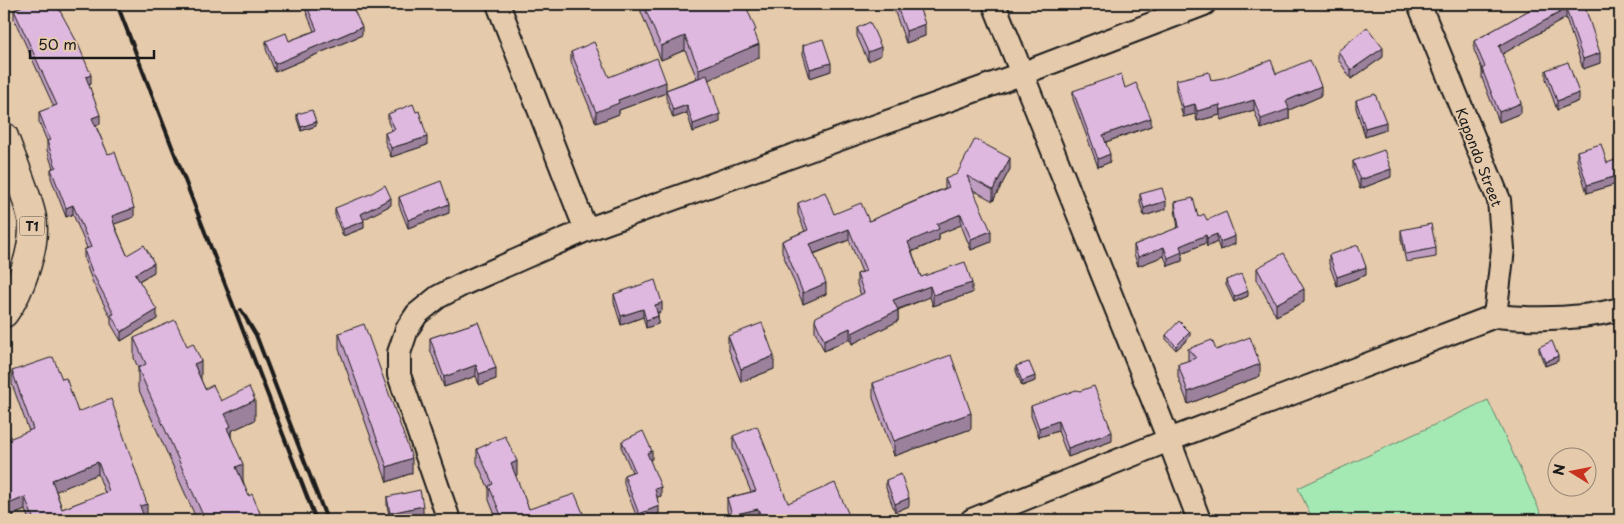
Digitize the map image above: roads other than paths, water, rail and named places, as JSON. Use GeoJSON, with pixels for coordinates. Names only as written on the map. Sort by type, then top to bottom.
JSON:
{"type":"FeatureCollection","features":[{"type":"Feature","properties":{"kind":"highway","name":"T1"},"geometry":{"type":"LineString","coordinates":[[4,137],[32,219],[30,254],[26,268],[11,303],[4,313]]}},
{"type":"Feature","properties":{"kind":"street"},"geometry":{"type":"LineString","coordinates":[[498,4],[586,230]]}},
{"type":"Feature","properties":{"kind":"street"},"geometry":{"type":"LineString","coordinates":[[994,4],[1020,74],[1169,440],[1199,520]]}},
{"type":"Feature","properties":{"kind":"street"},"geometry":{"type":"LineString","coordinates":[[449,520],[399,374],[399,353],[407,329],[417,314],[438,297],[586,230],[1020,74],[1204,4]]}},
{"type":"Feature","properties":{"kind":"street","name":"Kapondo Street"},"geometry":{"type":"LineString","coordinates":[[1419,4],[1498,200],[1503,249],[1495,316]]}},
{"type":"Feature","properties":{"kind":"street"},"geometry":{"type":"LineString","coordinates":[[972,520],[1169,440],[1495,316],[1535,320],[1585,317],[1620,309]]}},
{"type":"Feature","properties":{"kind":"railway"},"geometry":{"type":"LineString","coordinates":[[117,4],[316,520]]}},
{"type":"Feature","properties":{"kind":"railway"},"geometry":{"type":"LineString","coordinates":[[241,310],[256,335],[327,520]]}}]}
